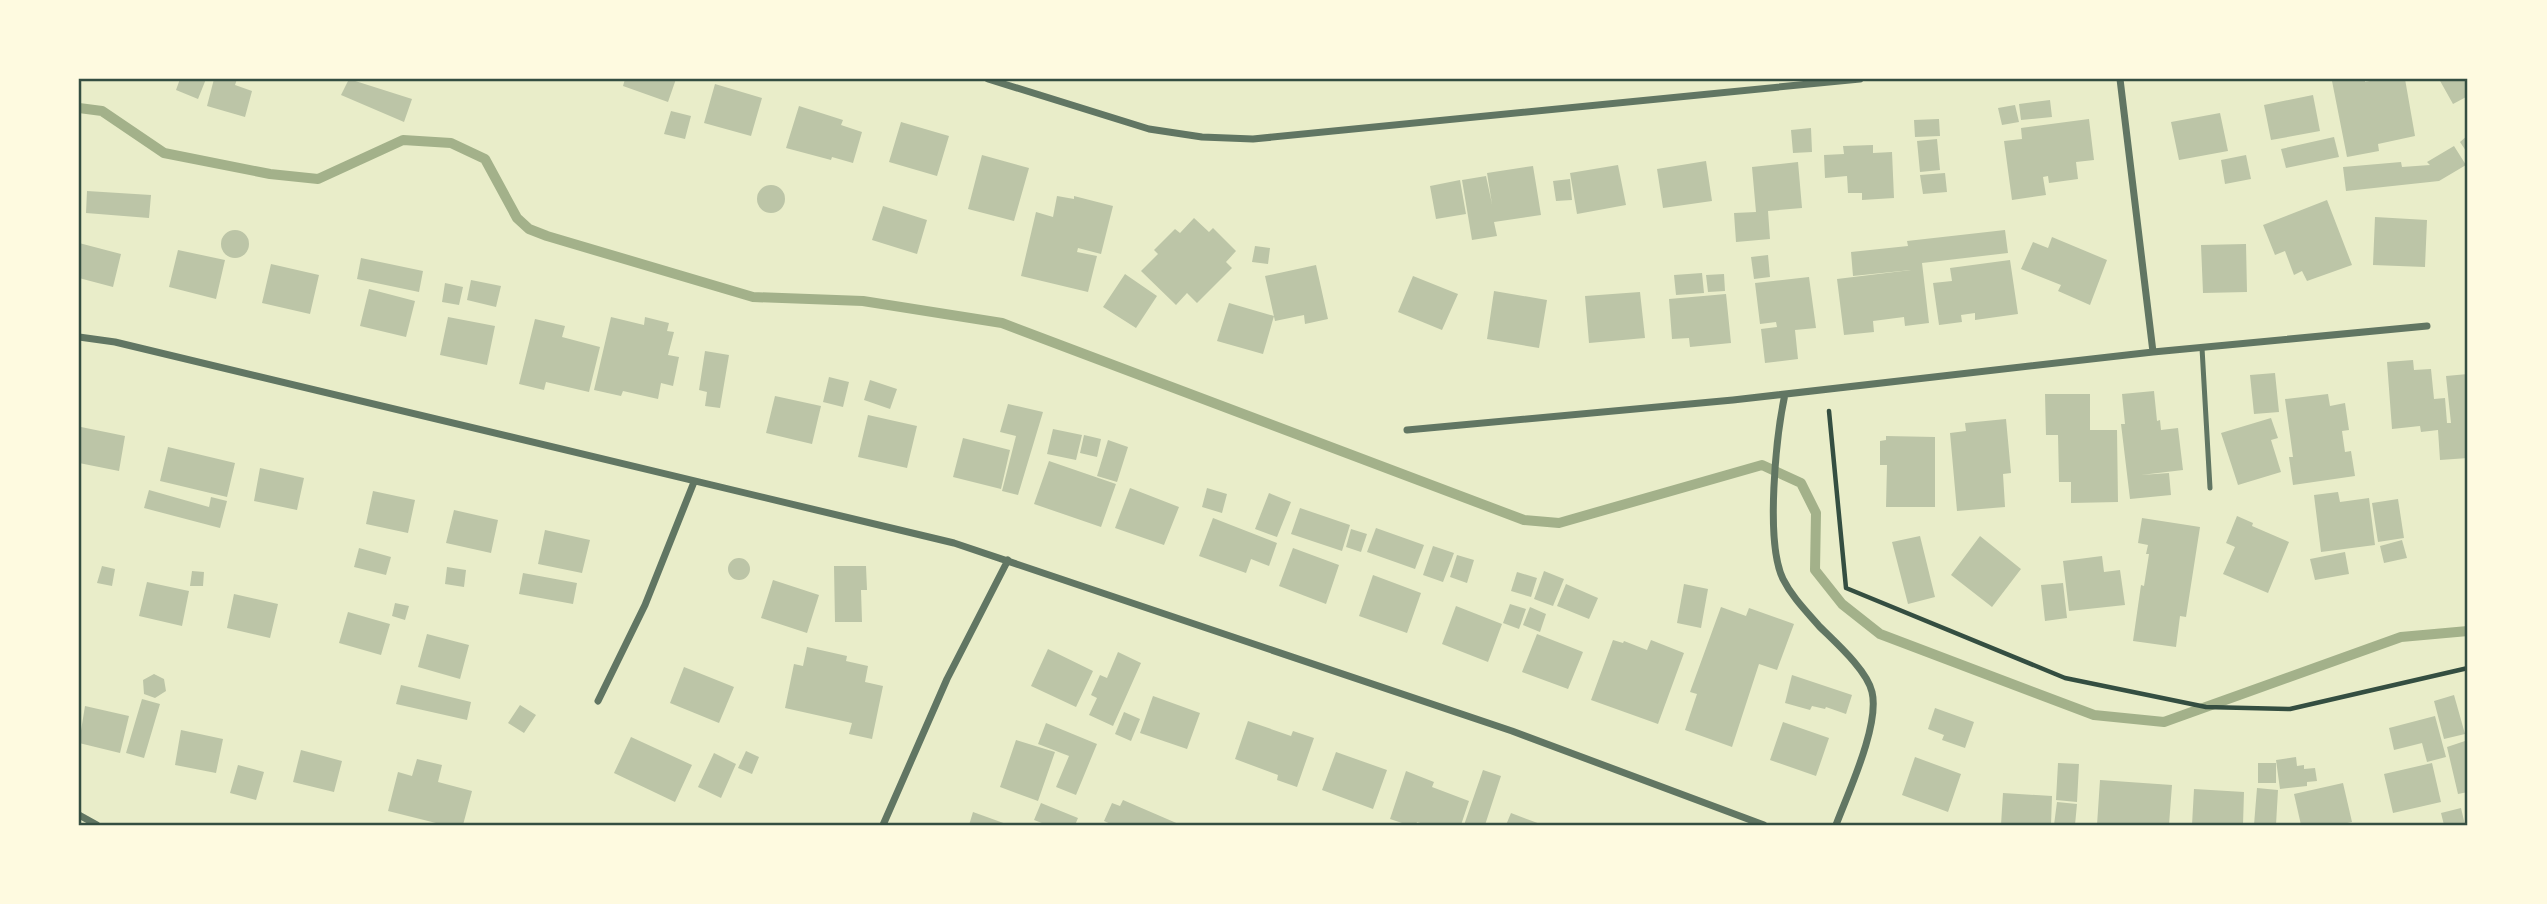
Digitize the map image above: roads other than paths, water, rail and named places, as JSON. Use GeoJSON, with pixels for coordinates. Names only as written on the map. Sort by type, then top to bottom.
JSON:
{"type":"FeatureCollection","features":[{"type":"Feature","properties":{"kind":"street"},"geometry":{"type":"LineString","coordinates":[[988,79],[1149,129],[1202,137],[1253,139],[1860,79]]}},
{"type":"Feature","properties":{"kind":"street"},"geometry":{"type":"LineString","coordinates":[[2120,79],[2153,352]]}},
{"type":"Feature","properties":{"kind":"street"},"geometry":{"type":"LineString","coordinates":[[1407,430],[1785,394],[2153,352],[2427,326]]}},
{"type":"Feature","properties":{"kind":"street"},"geometry":{"type":"LineString","coordinates":[[79,337],[115,342],[954,543],[1511,731],[1764,825]]}},
{"type":"Feature","properties":{"kind":"street"},"geometry":{"type":"LineString","coordinates":[[1785,394],[1778,427],[1774,516],[1774,546],[1782,577],[1795,599],[1862,673],[1872,692],[1872,715],[1863,755],[1836,825]]}},
{"type":"Feature","properties":{"kind":"street"},"geometry":{"type":"LineString","coordinates":[[598,701],[645,605],[694,482]]}},
{"type":"Feature","properties":{"kind":"street"},"geometry":{"type":"LineString","coordinates":[[883,825],[947,679],[1008,560]]}},
{"type":"Feature","properties":{"kind":"street"},"geometry":{"type":"LineString","coordinates":[[79,815],[97,825]]}},
{"type":"Feature","properties":{"kind":"lane"},"geometry":{"type":"LineString","coordinates":[[2202,348],[2210,488]]}},
{"type":"Feature","properties":{"kind":"waterway"},"geometry":{"type":"LineString","coordinates":[[79,108],[102,111],[164,153],[270,174],[318,179],[403,140],[451,143],[485,159],[517,218],[529,229],[547,236],[753,297],[863,301],[1002,323],[1524,520],[1559,523],[1762,465],[1801,483],[1816,513],[1815,570],[1842,604],[1880,634],[2094,715],[2164,722],[2401,637],[2468,631]]}}]}
